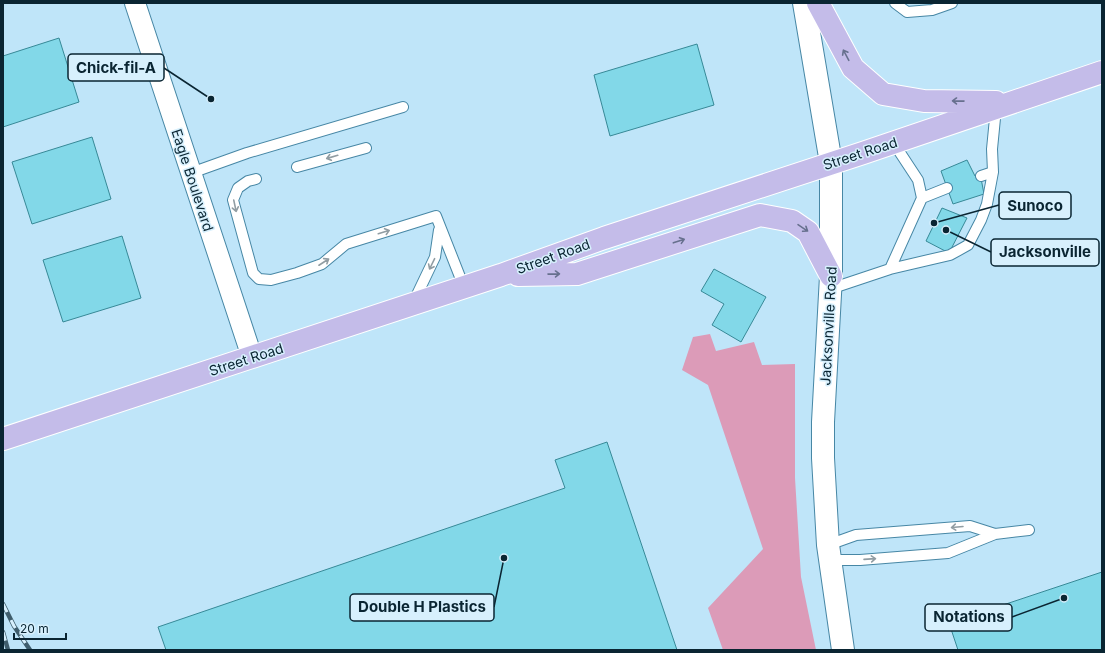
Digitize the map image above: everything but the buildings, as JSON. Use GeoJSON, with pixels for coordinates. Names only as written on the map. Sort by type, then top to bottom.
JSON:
{"type":"FeatureCollection","features":[{"type":"Feature","properties":{"kind":"main road","name":"Jacksonville Road"},"geometry":{"type":"LineString","coordinates":[[804,3],[831,163],[830,282],[823,444],[830,552],[843,650]]}},
{"type":"Feature","properties":{"kind":"main road"},"geometry":{"type":"LineString","coordinates":[[818,3],[853,68],[884,94],[924,101],[1004,105]]}},
{"type":"Feature","properties":{"kind":"main road","name":"Street Road"},"geometry":{"type":"LineString","coordinates":[[3,439],[501,275],[604,238],[1102,72]]}},
{"type":"Feature","properties":{"kind":"main road"},"geometry":{"type":"LineString","coordinates":[[501,275],[577,274],[760,215],[792,221],[808,232],[830,282]]}},
{"type":"Feature","properties":{"kind":"street","name":"Eagle Boulevard"},"geometry":{"type":"LineString","coordinates":[[135,3],[252,357]]}},
{"type":"Feature","properties":{"kind":"lane"},"geometry":{"type":"LineString","coordinates":[[895,3],[907,12],[932,10],[952,3]]}},
{"type":"Feature","properties":{"kind":"lane"},"geometry":{"type":"LineString","coordinates":[[830,282],[950,255],[968,245],[981,220],[987,204],[993,172],[992,149],[1004,105]]}},
{"type":"Feature","properties":{"kind":"lane"},"geometry":{"type":"LineString","coordinates":[[191,173],[248,153],[403,107]]}},
{"type":"Feature","properties":{"kind":"lane"},"geometry":{"type":"LineString","coordinates":[[890,269],[922,198],[918,180],[893,142]]}},
{"type":"Feature","properties":{"kind":"lane"},"geometry":{"type":"LineString","coordinates":[[297,167],[366,148]]}},
{"type":"Feature","properties":{"kind":"lane"},"geometry":{"type":"LineString","coordinates":[[981,176],[993,172]]}},
{"type":"Feature","properties":{"kind":"lane"},"geometry":{"type":"LineString","coordinates":[[256,179],[248,181],[238,188],[233,200],[253,273],[259,278],[271,280],[322,264],[346,244],[436,216],[464,287]]}},
{"type":"Feature","properties":{"kind":"lane"},"geometry":{"type":"LineString","coordinates":[[922,198],[947,188]]}},
{"type":"Feature","properties":{"kind":"lane"},"geometry":{"type":"LineString","coordinates":[[412,304],[435,256],[439,226]]}},
{"type":"Feature","properties":{"kind":"lane"},"geometry":{"type":"LineString","coordinates":[[830,552],[856,535],[970,526],[995,534]]}},
{"type":"Feature","properties":{"kind":"lane"},"geometry":{"type":"LineString","coordinates":[[830,552],[860,560],[948,553],[995,534],[1029,530]]}},
{"type":"Feature","properties":{"kind":"shaded area"},"geometry":{"type":"Polygon","coordinates":[[[710,334],[716,351],[754,342],[762,365],[795,364],[795,478],[801,577],[816,650],[723,650],[708,608],[763,549],[708,385],[682,370],[693,337],[710,334]]]}},
{"type":"Feature","properties":{"kind":"railway"},"geometry":{"type":"LineString","coordinates":[[3,604],[14,626],[30,650]]}},
{"type":"Feature","properties":{"kind":"railway"},"geometry":{"type":"LineString","coordinates":[[3,632],[8,650]]}},
{"type":"Feature","properties":{"kind":"place","name":"Chick-fil-A"},"geometry":{"type":"Point","coordinates":[211,99]}},
{"type":"Feature","properties":{"kind":"place","name":"Sunoco"},"geometry":{"type":"Point","coordinates":[934,223]}},
{"type":"Feature","properties":{"kind":"place","name":"Jacksonville"},"geometry":{"type":"Point","coordinates":[946,230]}},
{"type":"Feature","properties":{"kind":"place","name":"Double H Plastics"},"geometry":{"type":"Point","coordinates":[504,558]}},
{"type":"Feature","properties":{"kind":"place","name":"Notations"},"geometry":{"type":"Point","coordinates":[1064,598]}}]}
